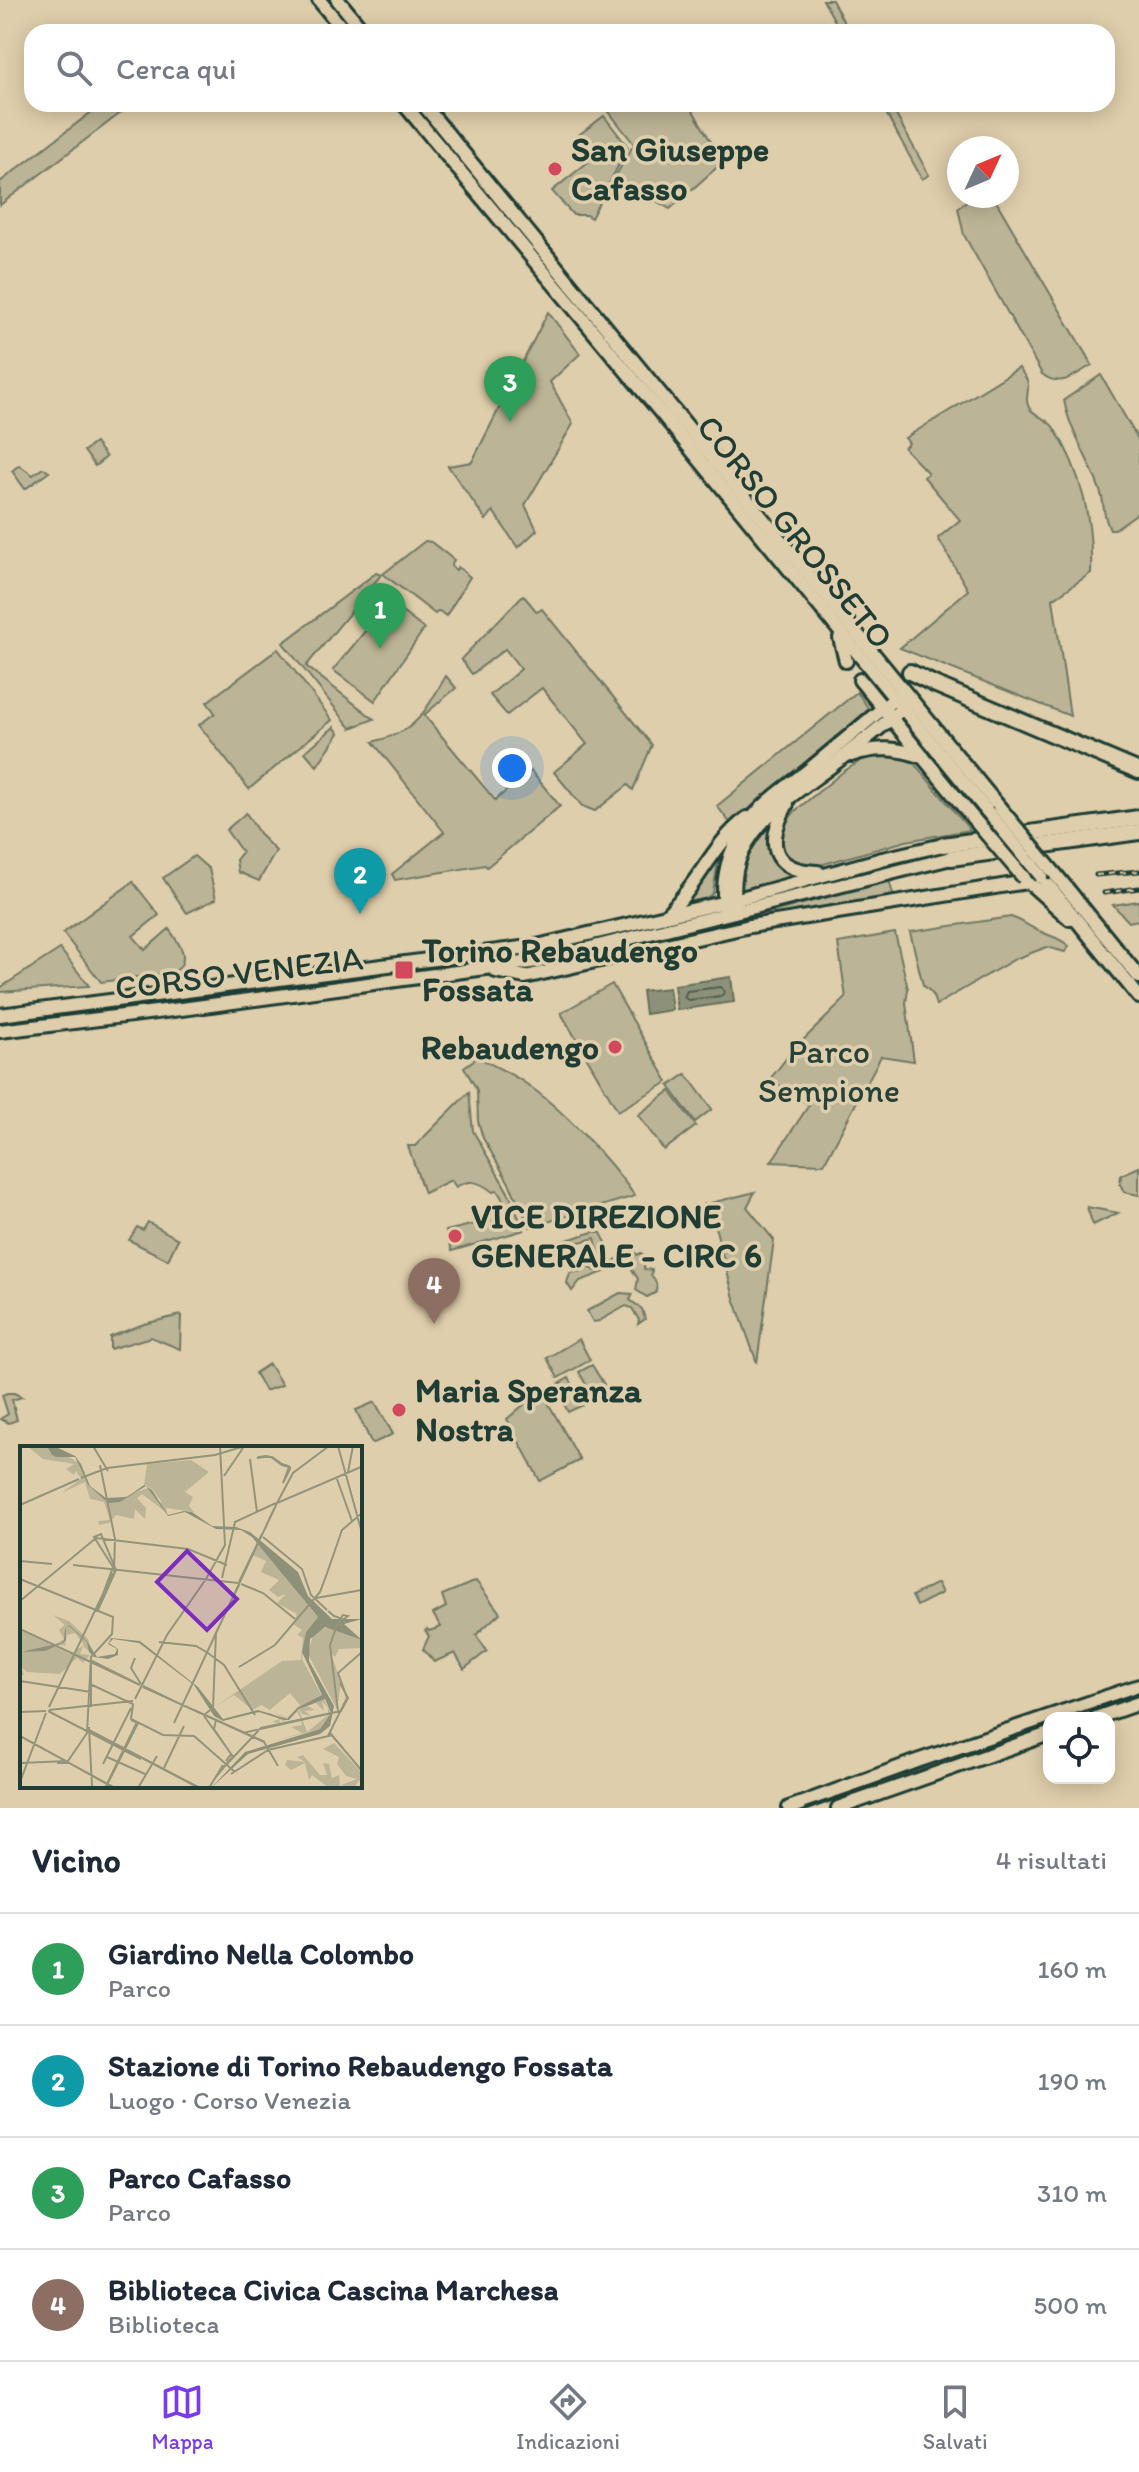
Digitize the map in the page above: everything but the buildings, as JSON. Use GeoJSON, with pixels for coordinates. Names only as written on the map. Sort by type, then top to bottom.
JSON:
{"type":"FeatureCollection","features":[{"type":"Feature","properties":{"kind":"highway"},"geometry":{"type":"LineString","coordinates":[[910,672],[1139,771]]}},
{"type":"Feature","properties":{"kind":"highway"},"geometry":{"type":"LineString","coordinates":[[947,852],[1139,818]]}},
{"type":"Feature","properties":{"kind":"highway"},"geometry":{"type":"LineString","coordinates":[[947,852],[1139,832]]}},
{"type":"Feature","properties":{"kind":"main road"},"geometry":{"type":"LineString","coordinates":[[319,0],[338,24]]}},
{"type":"Feature","properties":{"kind":"main road"},"geometry":{"type":"LineString","coordinates":[[338,0],[358,24]]}},
{"type":"Feature","properties":{"kind":"main road","name":"CORSO GROSSETO"},"geometry":{"type":"LineString","coordinates":[[411,112],[665,417],[838,631],[903,699]]}},
{"type":"Feature","properties":{"kind":"main road","name":"CORSO GROSSETO"},"geometry":{"type":"LineString","coordinates":[[429,112],[993,809],[1041,876],[1139,997]]}},
{"type":"Feature","properties":{"kind":"main road"},"geometry":{"type":"LineString","coordinates":[[838,631],[846,661]]}},
{"type":"Feature","properties":{"kind":"main road"},"geometry":{"type":"LineString","coordinates":[[860,680],[1025,880],[1091,937]]}},
{"type":"Feature","properties":{"kind":"main road"},"geometry":{"type":"LineString","coordinates":[[729,931],[736,870],[747,843],[764,820],[837,761],[903,699]]}},
{"type":"Feature","properties":{"kind":"main road"},"geometry":{"type":"LineString","coordinates":[[665,916],[690,890],[730,832],[887,713]]}},
{"type":"Feature","properties":{"kind":"main road"},"geometry":{"type":"LineString","coordinates":[[837,761],[860,752],[887,748],[901,749],[924,758]]}},
{"type":"Feature","properties":{"kind":"main road"},"geometry":{"type":"LineString","coordinates":[[792,796],[774,834],[775,851],[787,866],[795,870],[834,873]]}},
{"type":"Feature","properties":{"kind":"main road","name":"CORSO GROSSETO"},"geometry":{"type":"LineString","coordinates":[[993,809],[1056,875],[1139,977]]}},
{"type":"Feature","properties":{"kind":"main road"},"geometry":{"type":"LineString","coordinates":[[730,907],[725,880],[731,855],[745,827],[757,813]]}},
{"type":"Feature","properties":{"kind":"main road","name":"CORSO VENEZIA"},"geometry":{"type":"LineString","coordinates":[[0,1031],[538,961],[625,941],[882,859],[947,852]]}},
{"type":"Feature","properties":{"kind":"main road","name":"CORSO VENEZIA"},"geometry":{"type":"LineString","coordinates":[[0,1015],[537,946],[665,916],[730,907],[947,852]]}},
{"type":"Feature","properties":{"kind":"main road"},"geometry":{"type":"LineString","coordinates":[[485,969],[525,977],[772,922],[1025,880]]}},
{"type":"Feature","properties":{"kind":"main road"},"geometry":{"type":"LineString","coordinates":[[594,960],[625,941]]}},
{"type":"Feature","properties":{"kind":"main road"},"geometry":{"type":"LineString","coordinates":[[789,1808],[1139,1686]]}},
{"type":"Feature","properties":{"kind":"main road"},"geometry":{"type":"LineString","coordinates":[[1113,1712],[1139,1703]]}},
{"type":"Feature","properties":{"kind":"main road"},"geometry":{"type":"LineString","coordinates":[[838,1808],[1043,1736]]}},
{"type":"Feature","properties":{"kind":"green space"},"geometry":{"type":"Polygon","coordinates":[[[823,0],[832,0],[845,24],[836,24],[823,0]]]}},
{"type":"Feature","properties":{"kind":"green space"},"geometry":{"type":"Polygon","coordinates":[[[92,112],[122,112],[0,205],[0,182],[92,112]]]}},
{"type":"Feature","properties":{"kind":"green space"},"geometry":{"type":"Polygon","coordinates":[[[609,112],[694,112],[723,162],[670,209],[615,177],[634,144],[609,112]]]}},
{"type":"Feature","properties":{"kind":"green space"},"geometry":{"type":"Polygon","coordinates":[[[885,112],[894,112],[929,175],[922,179],[885,112]]]}},
{"type":"Feature","properties":{"kind":"green space"},"geometry":{"type":"Polygon","coordinates":[[[604,116],[628,147],[591,218],[573,215],[552,191],[588,162],[572,140],[604,116]]]}},
{"type":"Feature","properties":{"kind":"green space"},"geometry":{"type":"Polygon","coordinates":[[[958,208],[1000,208],[1092,365],[1061,380],[1042,374],[964,235],[958,208]]]}},
{"type":"Feature","properties":{"kind":"green space"},"geometry":{"type":"Polygon","coordinates":[[[548,312],[580,354],[550,382],[573,424],[525,505],[537,530],[518,548],[493,511],[486,520],[448,466],[472,462],[548,312]]]}},
{"type":"Feature","properties":{"kind":"green space"},"geometry":{"type":"Polygon","coordinates":[[[1019,368],[1028,382],[1028,406],[1054,428],[1072,462],[1088,516],[1091,573],[1053,599],[1070,716],[900,648],[968,590],[938,538],[960,520],[924,477],[928,473],[904,448],[909,443],[905,438],[1019,368]]]}},
{"type":"Feature","properties":{"kind":"green space"},"geometry":{"type":"Polygon","coordinates":[[[1101,375],[1139,441],[1139,512],[1115,529],[1110,529],[1108,525],[1098,485],[1071,425],[1064,400],[1101,375]]]}},
{"type":"Feature","properties":{"kind":"green space"},"geometry":{"type":"Polygon","coordinates":[[[95,443],[106,457],[95,466],[84,451],[95,443]]]}},
{"type":"Feature","properties":{"kind":"green space"},"geometry":{"type":"Polygon","coordinates":[[[19,465],[33,475],[43,468],[49,472],[25,489],[12,471],[19,465]]]}},
{"type":"Feature","properties":{"kind":"green space"},"geometry":{"type":"Polygon","coordinates":[[[425,541],[431,542],[454,560],[451,566],[456,570],[458,567],[470,577],[446,616],[439,611],[435,614],[383,574],[425,541]]]}},
{"type":"Feature","properties":{"kind":"green space"},"geometry":{"type":"Polygon","coordinates":[[[376,573],[381,575],[306,666],[374,719],[351,728],[283,643],[376,573]]]}},
{"type":"Feature","properties":{"kind":"green space"},"geometry":{"type":"Polygon","coordinates":[[[523,595],[537,612],[542,609],[652,745],[633,790],[628,785],[595,811],[582,806],[554,772],[587,744],[542,688],[507,715],[490,695],[521,669],[505,649],[472,674],[461,659],[523,595]]]}},
{"type":"Feature","properties":{"kind":"green space"},"geometry":{"type":"Polygon","coordinates":[[[389,602],[424,629],[375,701],[333,670],[389,602]]]}},
{"type":"Feature","properties":{"kind":"green space"},"geometry":{"type":"Polygon","coordinates":[[[278,649],[332,720],[249,789],[199,725],[215,713],[207,702],[278,649]]]}},
{"type":"Feature","properties":{"kind":"green space"},"geometry":{"type":"Polygon","coordinates":[[[446,676],[456,688],[424,715],[495,800],[531,771],[560,806],[487,867],[395,880],[392,874],[444,832],[373,742],[410,726],[428,706],[446,676]]]}},
{"type":"Feature","properties":{"kind":"green space"},"geometry":{"type":"Polygon","coordinates":[[[857,692],[869,709],[731,824],[717,806],[857,692]]]}},
{"type":"Feature","properties":{"kind":"green space"},"geometry":{"type":"Polygon","coordinates":[[[334,727],[339,733],[317,766],[305,752],[334,727]]]}},
{"type":"Feature","properties":{"kind":"green space"},"geometry":{"type":"Polygon","coordinates":[[[881,755],[898,756],[914,763],[970,830],[906,841],[820,865],[800,867],[786,857],[781,846],[782,829],[795,811],[844,771],[864,759],[881,755]]]}},
{"type":"Feature","properties":{"kind":"green space"},"geometry":{"type":"Polygon","coordinates":[[[246,813],[261,836],[276,851],[259,881],[238,872],[236,860],[242,852],[226,830],[246,813]]]}},
{"type":"Feature","properties":{"kind":"green space"},"geometry":{"type":"Polygon","coordinates":[[[771,822],[768,842],[770,856],[779,868],[796,877],[740,892],[750,854],[771,822]]]}},
{"type":"Feature","properties":{"kind":"green space"},"geometry":{"type":"Polygon","coordinates":[[[948,853],[745,907],[744,902],[948,853]]]}},
{"type":"Feature","properties":{"kind":"green space"},"geometry":{"type":"Polygon","coordinates":[[[719,854],[713,893],[706,899],[687,902],[719,854]]]}},
{"type":"Feature","properties":{"kind":"green space"},"geometry":{"type":"Polygon","coordinates":[[[194,856],[209,869],[216,899],[187,913],[163,878],[194,856]]]}},
{"type":"Feature","properties":{"kind":"green space"},"geometry":{"type":"Polygon","coordinates":[[[889,880],[894,898],[747,919],[889,880]]]}},
{"type":"Feature","properties":{"kind":"green space"},"geometry":{"type":"Polygon","coordinates":[[[133,882],[159,915],[133,936],[145,950],[169,929],[182,951],[183,961],[175,972],[101,982],[63,933],[133,882]]]}},
{"type":"Feature","properties":{"kind":"green space"},"geometry":{"type":"Polygon","coordinates":[[[1139,901],[1139,920],[1129,922],[1113,905],[1139,901]]]}},
{"type":"Feature","properties":{"kind":"green space"},"geometry":{"type":"Polygon","coordinates":[[[1011,917],[1069,946],[1065,952],[1047,947],[1015,959],[936,1005],[932,993],[923,985],[910,932],[1011,917]]]}},
{"type":"Feature","properties":{"kind":"green space","name":"Parco Sempione"},"geometry":{"type":"Polygon","coordinates":[[[895,933],[908,989],[906,1003],[914,1061],[881,1056],[824,1164],[771,1162],[809,1105],[770,1079],[794,1049],[846,998],[838,943],[895,933]]]}},
{"type":"Feature","properties":{"kind":"green space"},"geometry":{"type":"Polygon","coordinates":[[[60,949],[89,986],[0,992],[0,988],[60,949]]]}},
{"type":"Feature","properties":{"kind":"green space","name":"Rebaudengo"},"geometry":{"type":"Polygon","coordinates":[[[612,984],[668,1082],[618,1111],[561,1013],[612,984]]]}},
{"type":"Feature","properties":{"kind":"green space"},"geometry":{"type":"Polygon","coordinates":[[[478,1057],[522,1081],[552,1104],[598,1150],[635,1196],[530,1227],[483,1138],[478,1121],[477,1090],[464,1067],[478,1057]]]}},
{"type":"Feature","properties":{"kind":"green space"},"geometry":{"type":"Polygon","coordinates":[[[686,1074],[712,1109],[695,1122],[669,1086],[686,1074]]]}},
{"type":"Feature","properties":{"kind":"green space"},"geometry":{"type":"Polygon","coordinates":[[[670,1091],[696,1126],[664,1150],[638,1115],[670,1091]]]}},
{"type":"Feature","properties":{"kind":"green space"},"geometry":{"type":"Polygon","coordinates":[[[469,1092],[473,1131],[509,1194],[524,1230],[452,1251],[446,1231],[479,1223],[478,1217],[503,1200],[497,1190],[493,1192],[470,1182],[456,1187],[451,1180],[424,1193],[408,1146],[415,1146],[469,1092]]]}},
{"type":"Feature","properties":{"kind":"green space"},"geometry":{"type":"Polygon","coordinates":[[[1139,1167],[1139,1195],[1124,1192],[1120,1184],[1121,1175],[1139,1167]]]}},
{"type":"Feature","properties":{"kind":"green space"},"geometry":{"type":"Polygon","coordinates":[[[755,1192],[747,1207],[774,1240],[757,1363],[734,1298],[716,1230],[703,1205],[755,1192]]]}},
{"type":"Feature","properties":{"kind":"green space"},"geometry":{"type":"Polygon","coordinates":[[[1087,1207],[1118,1213],[1093,1225],[1087,1207]]]}},
{"type":"Feature","properties":{"kind":"green space"},"geometry":{"type":"Polygon","coordinates":[[[148,1222],[178,1239],[168,1260],[129,1240],[137,1227],[143,1230],[148,1222]]]}},
{"type":"Feature","properties":{"kind":"green space"},"geometry":{"type":"Polygon","coordinates":[[[596,1231],[601,1233],[610,1250],[604,1257],[599,1256],[595,1238],[555,1248],[553,1261],[548,1249],[554,1244],[596,1231]]]}},
{"type":"Feature","properties":{"kind":"green space"},"geometry":{"type":"Polygon","coordinates":[[[629,1250],[645,1257],[644,1269],[652,1270],[655,1293],[647,1297],[636,1290],[638,1279],[628,1263],[580,1281],[572,1291],[567,1283],[570,1273],[581,1271],[586,1265],[596,1271],[601,1262],[609,1265],[617,1259],[624,1259],[629,1250]]]}},
{"type":"Feature","properties":{"kind":"green space"},"geometry":{"type":"Polygon","coordinates":[[[620,1293],[633,1294],[630,1300],[642,1309],[645,1319],[638,1324],[632,1308],[626,1306],[593,1322],[587,1311],[620,1293]]]}},
{"type":"Feature","properties":{"kind":"green space"},"geometry":{"type":"Polygon","coordinates":[[[181,1315],[180,1349],[151,1337],[110,1349],[110,1337],[181,1315]]]}},
{"type":"Feature","properties":{"kind":"green space"},"geometry":{"type":"Polygon","coordinates":[[[579,1339],[590,1360],[558,1378],[547,1358],[579,1339]]]}},
{"type":"Feature","properties":{"kind":"green space"},"geometry":{"type":"Polygon","coordinates":[[[269,1364],[282,1385],[265,1391],[255,1373],[269,1364]]]}},
{"type":"Feature","properties":{"kind":"green space"},"geometry":{"type":"Polygon","coordinates":[[[592,1365],[608,1391],[594,1399],[579,1372],[592,1365]]]}},
{"type":"Feature","properties":{"kind":"green space"},"geometry":{"type":"Polygon","coordinates":[[[569,1378],[583,1405],[568,1412],[555,1386],[569,1378]]]}},
{"type":"Feature","properties":{"kind":"green space"},"geometry":{"type":"Polygon","coordinates":[[[541,1390],[580,1460],[540,1481],[507,1419],[541,1390]]]}},
{"type":"Feature","properties":{"kind":"green space"},"geometry":{"type":"Polygon","coordinates":[[[7,1393],[22,1397],[12,1400],[17,1420],[9,1423],[0,1419],[8,1414],[2,1395],[7,1393]]]}},
{"type":"Feature","properties":{"kind":"green space"},"geometry":{"type":"Polygon","coordinates":[[[375,1402],[393,1434],[372,1444],[356,1410],[375,1402]]]}},
{"type":"Feature","properties":{"kind":"green space"},"geometry":{"type":"Polygon","coordinates":[[[476,1581],[500,1613],[476,1635],[487,1651],[464,1669],[455,1653],[434,1662],[423,1649],[429,1636],[425,1631],[441,1627],[433,1614],[446,1607],[442,1595],[476,1581]]]}},
{"type":"Feature","properties":{"kind":"green space"},"geometry":{"type":"Polygon","coordinates":[[[937,1583],[942,1593],[917,1606],[912,1596],[937,1583]]]}},
{"type":"Feature","properties":{"kind":"water"},"geometry":{"type":"Polygon","coordinates":[[[731,977],[734,1002],[677,1010],[674,985],[731,977]]]}},
{"type":"Feature","properties":{"kind":"water"},"geometry":{"type":"Polygon","coordinates":[[[669,988],[672,1010],[645,1014],[642,991],[669,988]]]}},
{"type":"Feature","properties":{"kind":"tram line"},"geometry":{"type":"LineString","coordinates":[[1081,1712],[1139,1692]]}},
{"type":"Feature","properties":{"kind":"tram line"},"geometry":{"type":"LineString","coordinates":[[805,1808],[1043,1726]]}},
{"type":"Feature","properties":{"kind":"railway"},"geometry":{"type":"LineString","coordinates":[[1096,875],[1139,871]]}},
{"type":"Feature","properties":{"kind":"railway"},"geometry":{"type":"LineString","coordinates":[[1104,893],[1139,888]]}},
{"type":"Feature","properties":{"kind":"place","name":"San Giuseppe Cafasso"},"geometry":{"type":"Point","coordinates":[555,169]}},
{"type":"Feature","properties":{"kind":"place","name":"Parco Cafasso"},"geometry":{"type":"Point","coordinates":[510,422]}},
{"type":"Feature","properties":{"kind":"place","name":"Giardino Nella Colombo"},"geometry":{"type":"Point","coordinates":[380,649]}},
{"type":"Feature","properties":{"kind":"place","name":"Stazione di Torino Rebaudengo Fossata"},"geometry":{"type":"Point","coordinates":[360,914]}},
{"type":"Feature","properties":{"kind":"place","name":"Torino Rebaudengo Fossata"},"geometry":{"type":"Point","coordinates":[404,970]}},
{"type":"Feature","properties":{"kind":"place","name":"Rebaudengo"},"geometry":{"type":"Point","coordinates":[615,1047]}},
{"type":"Feature","properties":{"kind":"place","name":"VICE DIREZIONE GENERALE - CIRC 6"},"geometry":{"type":"Point","coordinates":[455,1236]}},
{"type":"Feature","properties":{"kind":"place","name":"Biblioteca Civica Cascina Marchesa"},"geometry":{"type":"Point","coordinates":[434,1324]}},
{"type":"Feature","properties":{"kind":"place","name":"Maria Speranza Nostra"},"geometry":{"type":"Point","coordinates":[399,1410]}}]}
